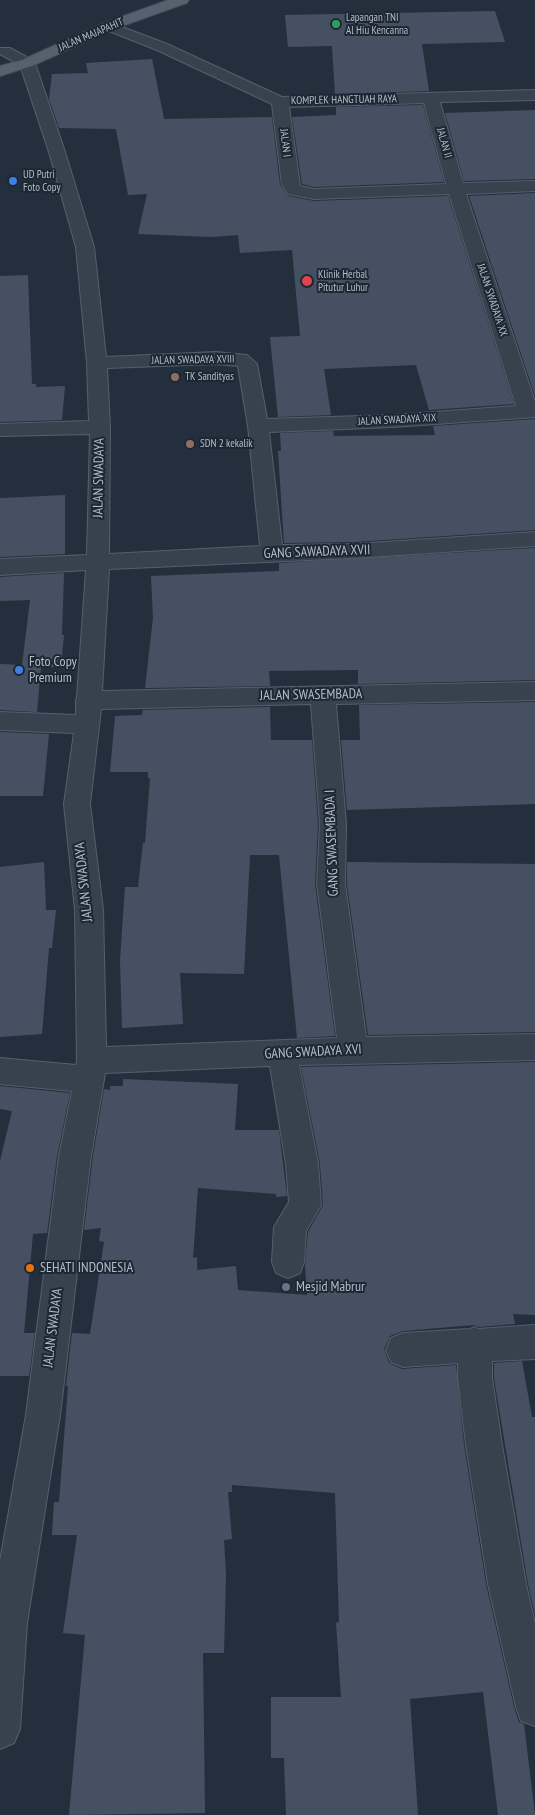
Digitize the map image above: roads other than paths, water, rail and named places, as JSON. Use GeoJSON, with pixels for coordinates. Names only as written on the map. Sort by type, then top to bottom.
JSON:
{"type":"FeatureCollection","features":[{"type":"Feature","properties":{"kind":"main road","name":"JALAN MAJAPAHIT"},"geometry":{"type":"LineString","coordinates":[[0,71],[14,53],[109,26],[182,0]]}},
{"type":"Feature","properties":{"kind":"street","name":"KOMPLEK HANGTUAH RAYA"},"geometry":{"type":"LineString","coordinates":[[109,26],[280,102],[535,95]]}},
{"type":"Feature","properties":{"kind":"street","name":"JALAN SWADAYA"},"geometry":{"type":"LineString","coordinates":[[0,1730],[8,1623],[43,1415],[75,1156],[91,1071],[88,910],[77,804],[88,712],[98,563],[100,427],[97,363],[84,247],[57,152],[14,53]]}},
{"type":"Feature","properties":{"kind":"street","name":"JALAN II"},"geometry":{"type":"LineString","coordinates":[[431,99],[456,188]]}},
{"type":"Feature","properties":{"kind":"street","name":"JALAN I"},"geometry":{"type":"LineString","coordinates":[[280,102],[291,185],[294,190],[314,194],[456,188]]}},
{"type":"Feature","properties":{"kind":"street"},"geometry":{"type":"LineString","coordinates":[[456,188],[535,186]]}},
{"type":"Feature","properties":{"kind":"street","name":"JALAN SWADAYA XX"},"geometry":{"type":"LineString","coordinates":[[456,188],[531,411]]}},
{"type":"Feature","properties":{"kind":"street","name":"JALAN SWADAYA XVIII"},"geometry":{"type":"LineString","coordinates":[[97,363],[216,358],[240,359],[247,364],[258,426],[272,553]]}},
{"type":"Feature","properties":{"kind":"street","name":"JALAN SWADAYA XIX"},"geometry":{"type":"LineString","coordinates":[[258,426],[393,421],[531,411]]}},
{"type":"Feature","properties":{"kind":"street"},"geometry":{"type":"LineString","coordinates":[[0,430],[100,427]]}},
{"type":"Feature","properties":{"kind":"street","name":"GANG SAWADAYA XVII"},"geometry":{"type":"LineString","coordinates":[[0,568],[272,553],[354,551],[535,539]]}},
{"type":"Feature","properties":{"kind":"street","name":"JALAN SWASEMBADA"},"geometry":{"type":"LineString","coordinates":[[0,720],[323,694],[535,691]]}},
{"type":"Feature","properties":{"kind":"street","name":"GANG SWASEMBADA I"},"geometry":{"type":"LineString","coordinates":[[323,694],[333,824],[331,884],[353,1050]]}},
{"type":"Feature","properties":{"kind":"street","name":"GANG SWADAYA XVI"},"geometry":{"type":"LineString","coordinates":[[0,1072],[91,1071],[282,1053],[535,1047]]}},
{"type":"Feature","properties":{"kind":"street"},"geometry":{"type":"LineString","coordinates":[[282,1053],[302,1164],[305,1205],[290,1227],[288,1262]]}},
{"type":"Feature","properties":{"kind":"street"},"geometry":{"type":"LineString","coordinates":[[403,1350],[476,1344],[535,1342]]}},
{"type":"Feature","properties":{"kind":"street"},"geometry":{"type":"LineString","coordinates":[[476,1344],[475,1378],[484,1446],[507,1584],[535,1707]]}},
{"type":"Feature","properties":{"kind":"place","name":"Lapangan TNI Al Hiu Kencanna"},"geometry":{"type":"Point","coordinates":[336,24]}},
{"type":"Feature","properties":{"kind":"place","name":"UD Putri Foto Copy"},"geometry":{"type":"Point","coordinates":[13,181]}},
{"type":"Feature","properties":{"kind":"place","name":"Klinik Herbal Pitutur Luhur"},"geometry":{"type":"Point","coordinates":[307,281]}},
{"type":"Feature","properties":{"kind":"place","name":"TK Sandityas"},"geometry":{"type":"Point","coordinates":[175,377]}},
{"type":"Feature","properties":{"kind":"place","name":"SDN 2 kekalik"},"geometry":{"type":"Point","coordinates":[190,444]}},
{"type":"Feature","properties":{"kind":"place","name":"Foto Copy Premium"},"geometry":{"type":"Point","coordinates":[19,670]}},
{"type":"Feature","properties":{"kind":"place","name":"SEHATI INDONESIA"},"geometry":{"type":"Point","coordinates":[30,1268]}},
{"type":"Feature","properties":{"kind":"place","name":"Mesjid Mabrur"},"geometry":{"type":"Point","coordinates":[286,1287]}}]}
